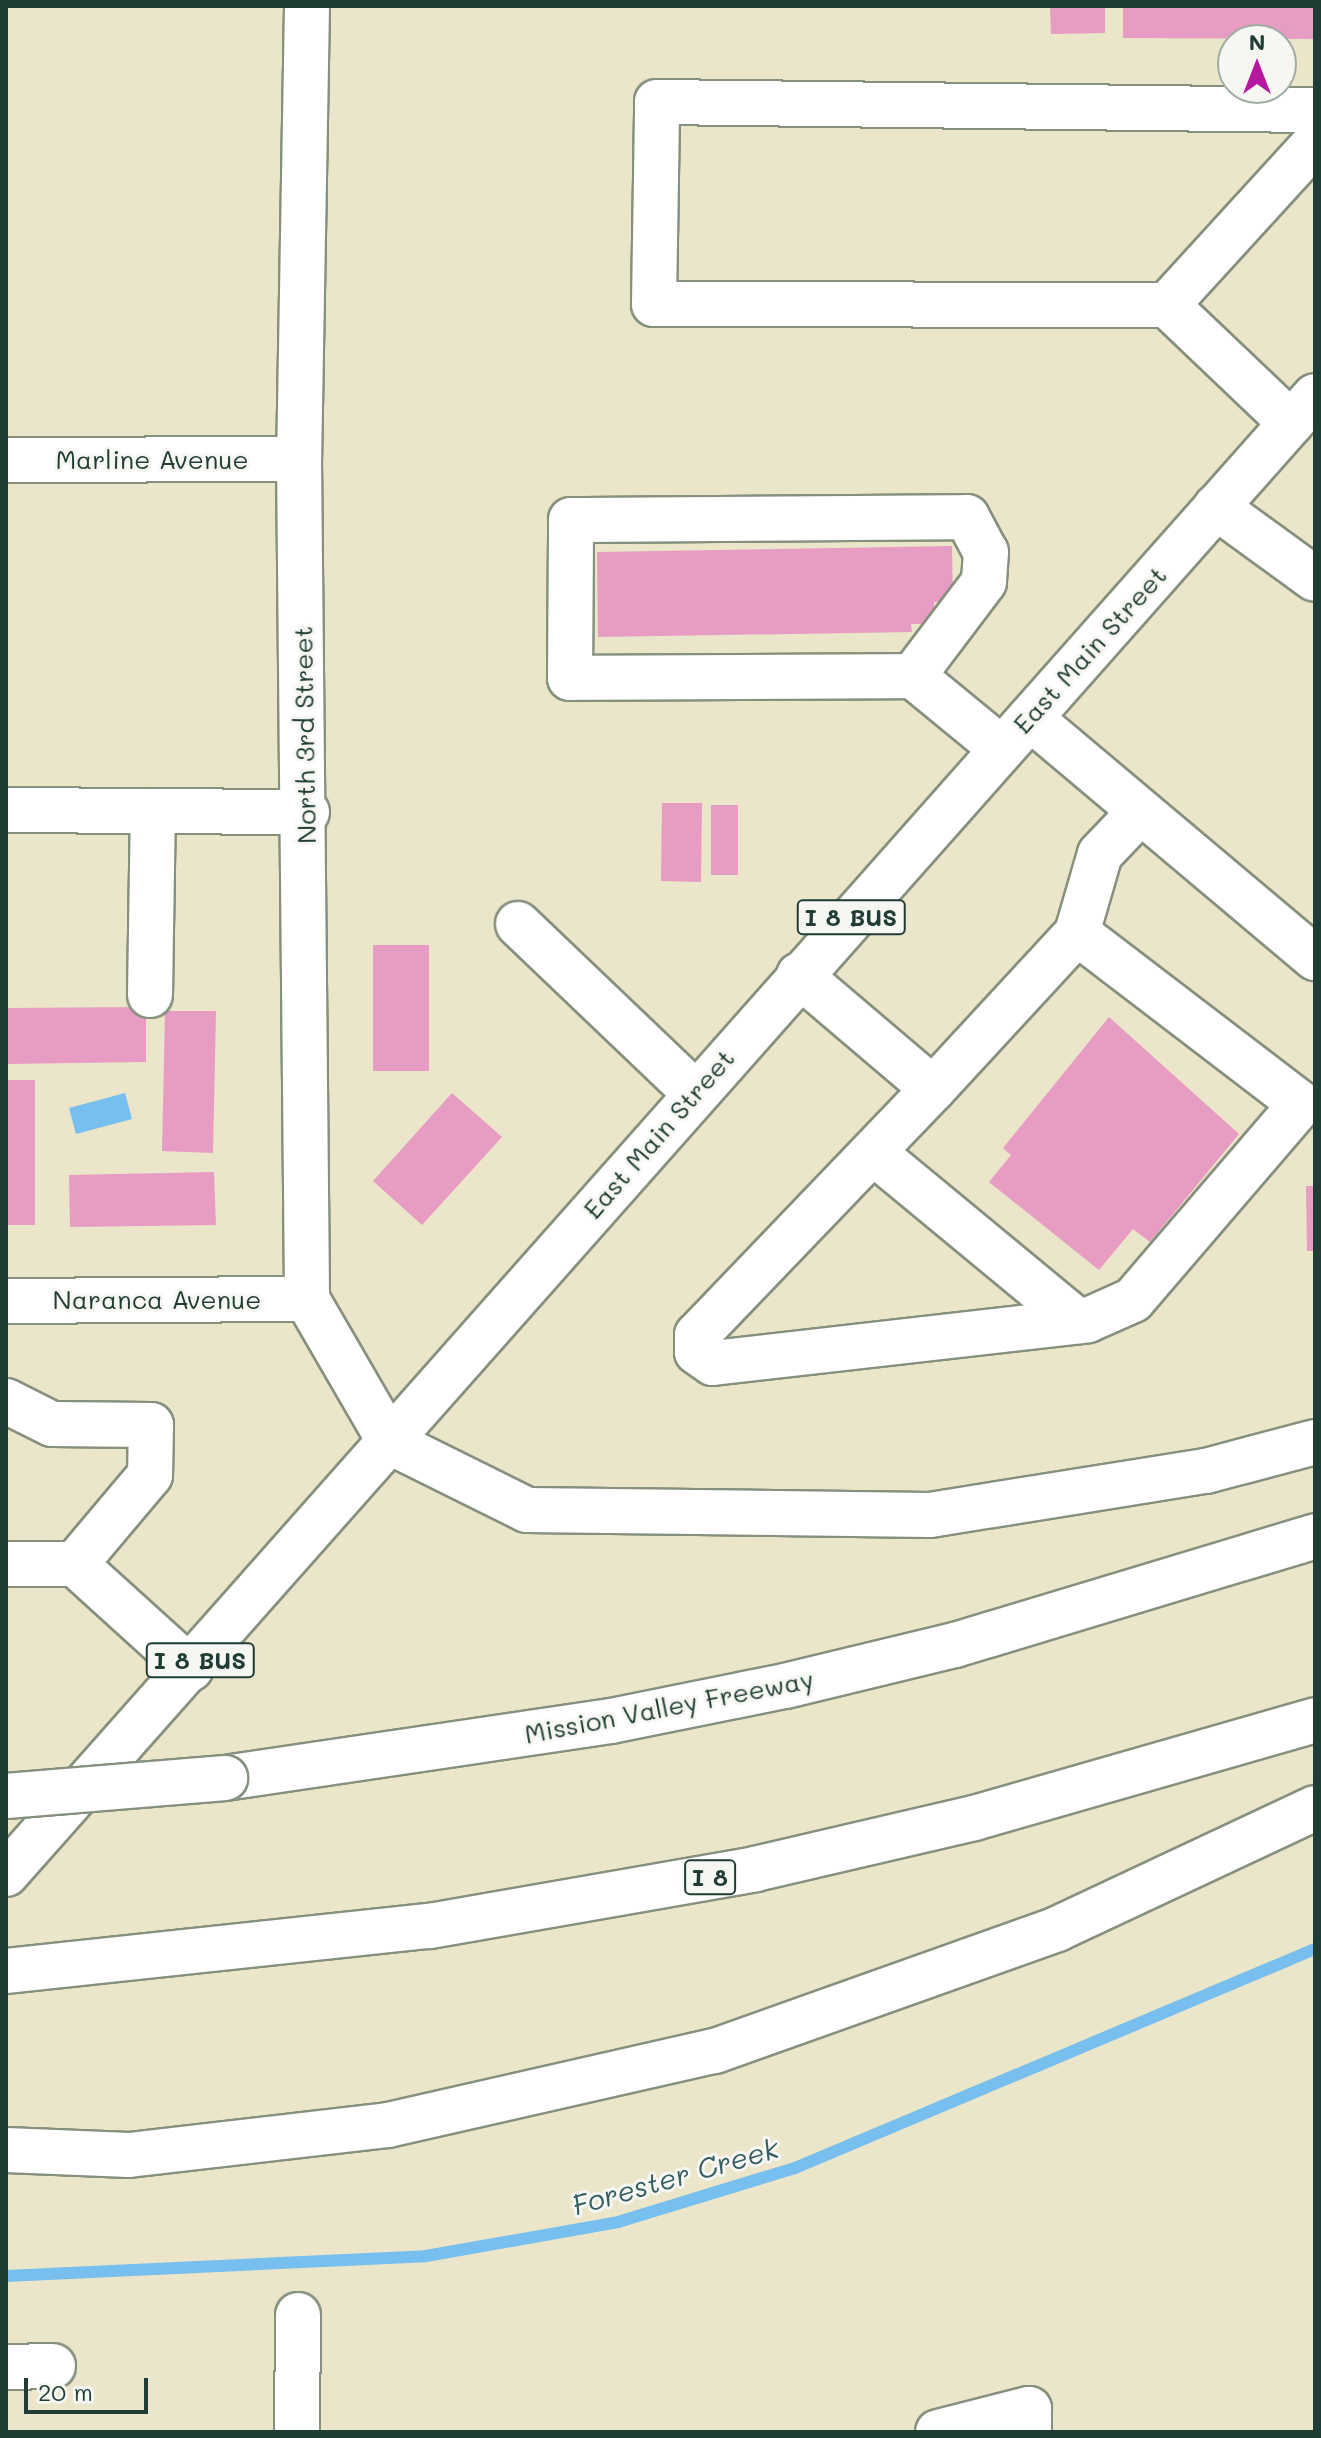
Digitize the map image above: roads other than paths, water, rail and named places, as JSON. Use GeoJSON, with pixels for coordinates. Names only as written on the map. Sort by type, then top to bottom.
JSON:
{"type":"FeatureCollection","features":[{"type":"Feature","properties":{"kind":"main road","name":"North 3rd Street"},"geometry":{"type":"LineString","coordinates":[[307,6],[299,459],[307,812],[307,1299]]}},
{"type":"Feature","properties":{"kind":"main road"},"geometry":{"type":"LineString","coordinates":[[1303,409],[1167,305],[654,304],[657,102],[1315,110]]}},
{"type":"Feature","properties":{"kind":"main road"},"geometry":{"type":"LineString","coordinates":[[1167,305],[1315,143]]}},
{"type":"Feature","properties":{"kind":"main road","name":"East Main Street"},"geometry":{"type":"LineString","coordinates":[[6,1874],[191,1669],[799,975],[1303,409]]}},
{"type":"Feature","properties":{"kind":"main road","name":"Marline Avenue"},"geometry":{"type":"LineString","coordinates":[[6,460],[299,459]]}},
{"type":"Feature","properties":{"kind":"main road"},"geometry":{"type":"LineString","coordinates":[[1216,507],[1315,579]]}},
{"type":"Feature","properties":{"kind":"main road"},"geometry":{"type":"LineString","coordinates":[[913,676],[984,582],[986,552],[967,517],[571,520],[570,678],[913,676],[1016,733],[1140,812],[1315,958]]}},
{"type":"Feature","properties":{"kind":"main road"},"geometry":{"type":"LineString","coordinates":[[6,810],[307,812]]}},
{"type":"Feature","properties":{"kind":"main road"},"geometry":{"type":"LineString","coordinates":[[150,995],[153,811]]}},
{"type":"Feature","properties":{"kind":"main road"},"geometry":{"type":"LineString","coordinates":[[1077,933],[1301,1104],[1133,1300],[1077,1321],[760,1362],[713,1363],[697,1352],[697,1335],[874,1153],[1077,933],[1100,854],[1140,812]]}},
{"type":"Feature","properties":{"kind":"main road"},"geometry":{"type":"LineString","coordinates":[[518,924],[695,1093]]}},
{"type":"Feature","properties":{"kind":"main road"},"geometry":{"type":"LineString","coordinates":[[799,975],[933,1089]]}},
{"type":"Feature","properties":{"kind":"main road"},"geometry":{"type":"LineString","coordinates":[[874,1153],[1077,1321]]}},
{"type":"Feature","properties":{"kind":"main road"},"geometry":{"type":"LineString","coordinates":[[307,1299],[390,1442],[527,1510],[930,1515],[1206,1471],[1315,1442]]}},
{"type":"Feature","properties":{"kind":"main road","name":"Naranca Avenue"},"geometry":{"type":"LineString","coordinates":[[6,1301],[307,1299]]}},
{"type":"Feature","properties":{"kind":"main road"},"geometry":{"type":"LineString","coordinates":[[6,1401],[52,1424],[151,1425],[150,1475],[75,1564]]}},
{"type":"Feature","properties":{"kind":"main road","name":"Mission Valley Freeway"},"geometry":{"type":"LineString","coordinates":[[6,1796],[225,1778],[596,1724],[785,1686],[970,1641],[1315,1536]]}},
{"type":"Feature","properties":{"kind":"main road"},"geometry":{"type":"LineString","coordinates":[[6,1564],[75,1564],[191,1669]]}},
{"type":"Feature","properties":{"kind":"main road","name":"I 8"},"geometry":{"type":"LineString","coordinates":[[6,1971],[91,1967],[430,1926],[755,1869],[974,1818],[1315,1720]]}},
{"type":"Feature","properties":{"kind":"main road"},"geometry":{"type":"LineString","coordinates":[[6,2150],[129,2155],[388,2125],[715,2051],[1057,1929],[1315,1808]]}},
{"type":"Feature","properties":{"kind":"main road"},"geometry":{"type":"LineString","coordinates":[[297,2432],[298,2315]]}},
{"type":"Feature","properties":{"kind":"main road"},"geometry":{"type":"LineString","coordinates":[[6,2367],[53,2366]]}},
{"type":"Feature","properties":{"kind":"main road"},"geometry":{"type":"LineString","coordinates":[[938,2432],[1029,2420]]}},
{"type":"Feature","properties":{"kind":"water"},"geometry":{"type":"Polygon","coordinates":[[[125,1093],[132,1119],[76,1134],[69,1108],[125,1093]]]}},
{"type":"Feature","properties":{"kind":"waterway","name":"Forester Creek"},"geometry":{"type":"LineString","coordinates":[[6,2276],[426,2256],[618,2222],[795,2168],[1315,1949]]}}]}
